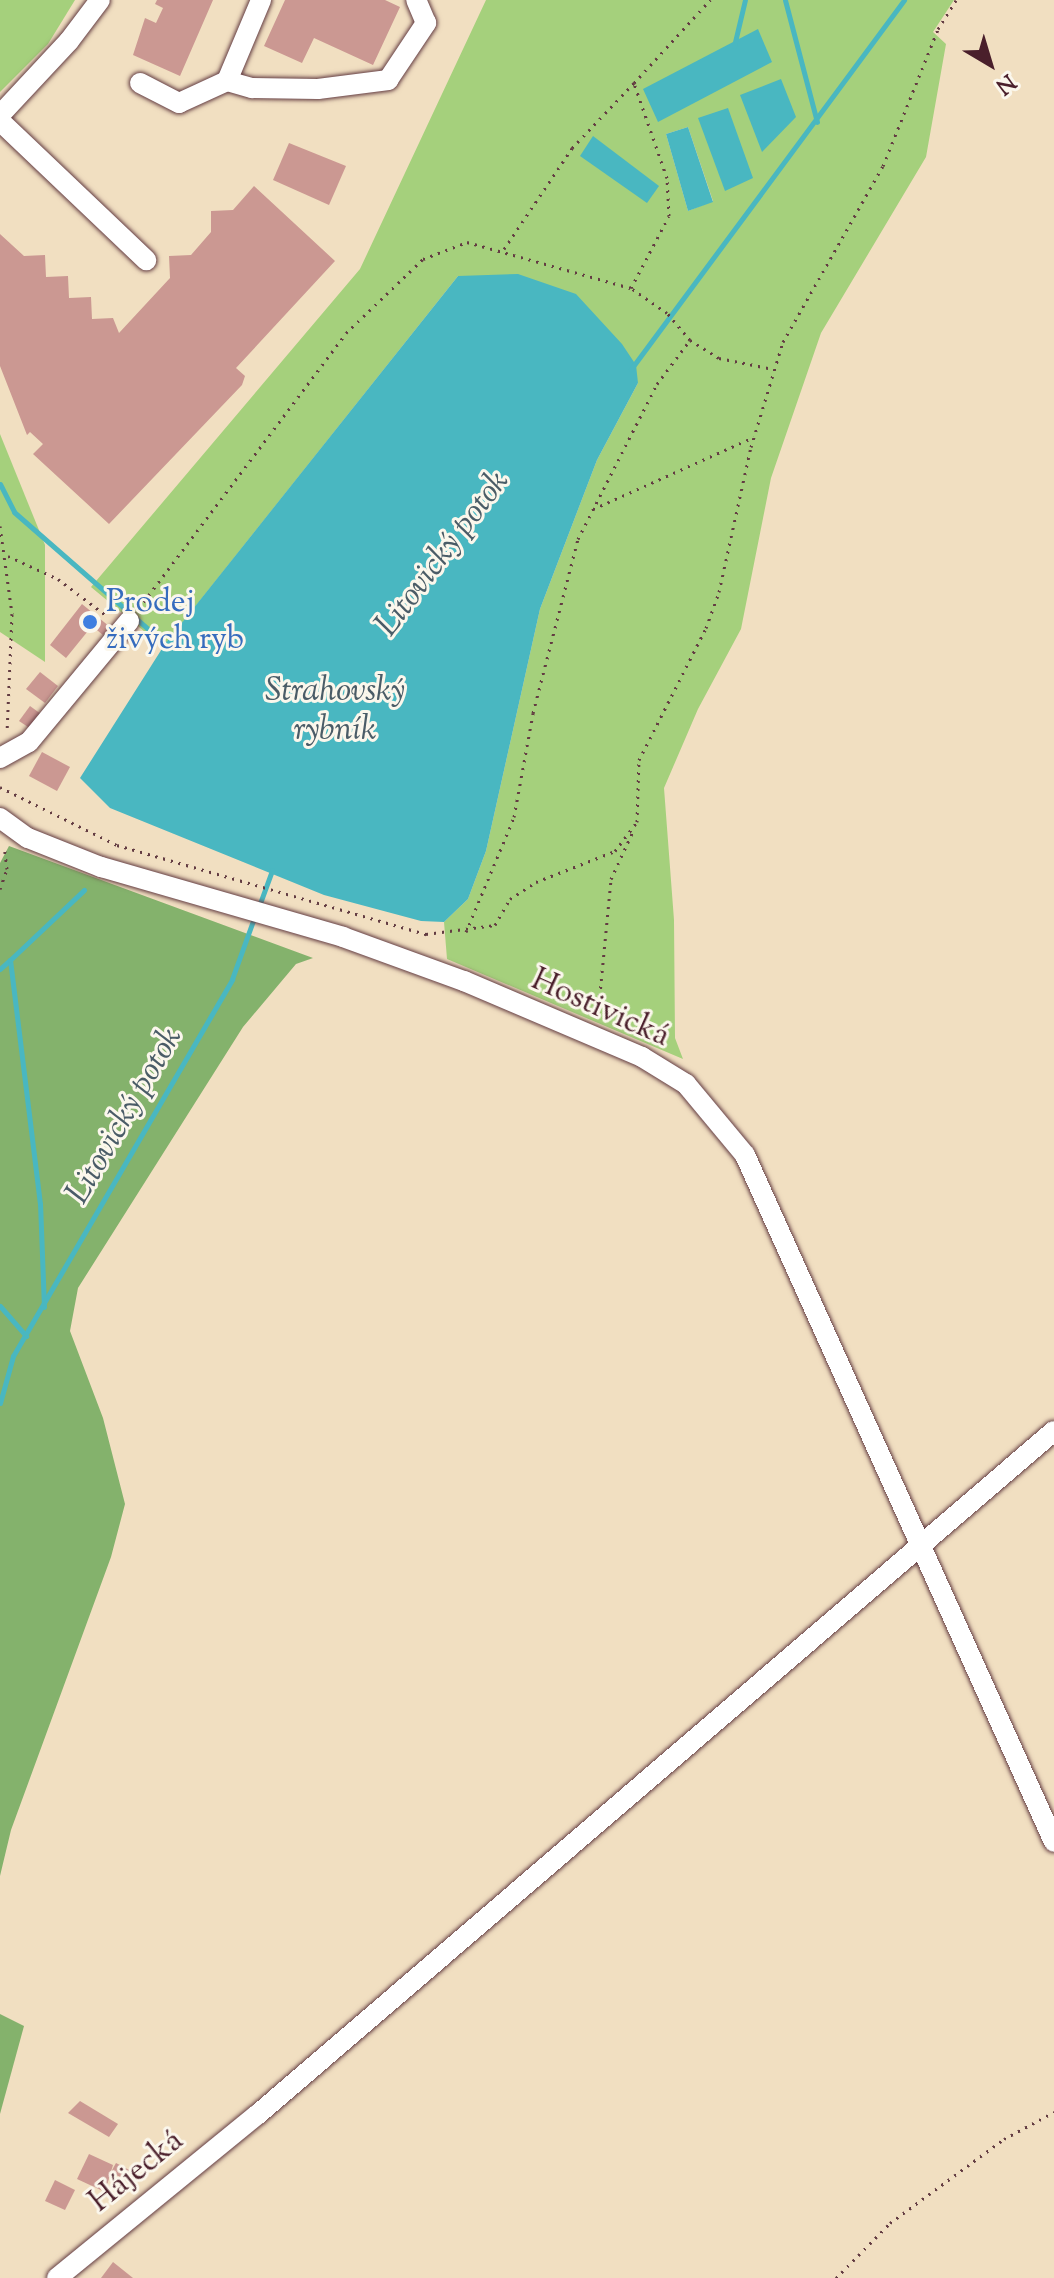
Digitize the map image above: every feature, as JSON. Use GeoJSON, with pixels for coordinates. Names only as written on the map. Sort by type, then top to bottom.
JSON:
{"type":"FeatureCollection","features":[{"type":"Feature","properties":{"kind":"street"},"geometry":{"type":"LineString","coordinates":[[0,115],[100,0]]}},
{"type":"Feature","properties":{"kind":"street"},"geometry":{"type":"LineString","coordinates":[[227,81],[261,0]]}},
{"type":"Feature","properties":{"kind":"street"},"geometry":{"type":"LineString","coordinates":[[140,83],[179,103],[227,81],[252,88],[318,89],[388,80],[426,23],[416,0]]}},
{"type":"Feature","properties":{"kind":"street"},"geometry":{"type":"LineString","coordinates":[[0,121],[146,260]]}},
{"type":"Feature","properties":{"kind":"street"},"geometry":{"type":"LineString","coordinates":[[3,757],[29,742],[129,621]]}},
{"type":"Feature","properties":{"kind":"street","name":"Hostivická"},"geometry":{"type":"LineString","coordinates":[[1,819],[28,838],[101,867],[343,937],[464,981],[642,1057],[686,1084],[745,1155],[1054,1842]]}},
{"type":"Feature","properties":{"kind":"street","name":"Hájecká"},"geometry":{"type":"LineString","coordinates":[[57,2278],[257,2115],[1054,1431]]}},
{"type":"Feature","properties":{"kind":"path"},"geometry":{"type":"LineString","coordinates":[[504,249],[572,148],[710,0]]}},
{"type":"Feature","properties":{"kind":"path"},"geometry":{"type":"LineString","coordinates":[[581,1032],[599,1004],[611,879],[637,822],[639,760],[706,628],[754,437],[783,342],[883,166],[938,29],[956,0]]}},
{"type":"Feature","properties":{"kind":"path"},"geometry":{"type":"LineString","coordinates":[[631,288],[669,216],[667,178],[634,83]]}},
{"type":"Feature","properties":{"kind":"path"},"geometry":{"type":"LineString","coordinates":[[7,555],[58,579],[129,621],[346,333],[387,289],[423,259],[467,242],[504,249],[631,288],[667,313],[690,340],[719,358],[774,370]]}},
{"type":"Feature","properties":{"kind":"path"},"geometry":{"type":"LineString","coordinates":[[466,932],[514,817],[533,713],[578,539],[657,384],[690,340]]}},
{"type":"Feature","properties":{"kind":"path"},"geometry":{"type":"LineString","coordinates":[[591,510],[754,437]]}},
{"type":"Feature","properties":{"kind":"path"},"geometry":{"type":"LineString","coordinates":[[0,526],[7,555],[11,672],[3,757]]}},
{"type":"Feature","properties":{"kind":"path"},"geometry":{"type":"LineString","coordinates":[[0,787],[117,845],[426,934],[466,932],[495,925],[510,899],[536,882],[615,851],[637,822]]}},
{"type":"Feature","properties":{"kind":"path"},"geometry":{"type":"LineString","coordinates":[[0,889],[7,869],[1,819]]}},
{"type":"Feature","properties":{"kind":"path"},"geometry":{"type":"LineString","coordinates":[[836,2278],[890,2223],[1004,2139],[1054,2112]]}},
{"type":"Feature","properties":{"kind":"green space"},"geometry":{"type":"Polygon","coordinates":[[[0,0],[75,0],[48,44],[0,92],[0,0]]]}},
{"type":"Feature","properties":{"kind":"green space"},"geometry":{"type":"Polygon","coordinates":[[[486,0],[954,0],[933,32],[946,44],[926,157],[821,333],[771,478],[741,629],[698,709],[664,788],[674,920],[675,1038],[683,1059],[447,959],[444,922],[468,899],[486,851],[540,609],[597,460],[638,383],[458,276],[163,647],[91,587],[360,269],[486,0]],[[688,127],[666,134],[688,211],[713,201],[688,127]]]}},
{"type":"Feature","properties":{"kind":"green space"},"geometry":{"type":"Polygon","coordinates":[[[0,434],[45,545],[45,662],[0,632],[0,434]]]}},
{"type":"Feature","properties":{"kind":"green space"},"geometry":{"type":"Polygon","coordinates":[[[9,846],[313,958],[296,964],[243,1027],[78,1288],[70,1331],[103,1418],[125,1504],[111,1557],[11,1830],[0,1876],[0,863],[9,846]]]}},
{"type":"Feature","properties":{"kind":"green space"},"geometry":{"type":"Polygon","coordinates":[[[0,2014],[24,2026],[0,2114],[0,2014]]]}},
{"type":"Feature","properties":{"kind":"water"},"geometry":{"type":"Polygon","coordinates":[[[758,29],[772,62],[658,122],[643,89],[758,29]]]}},
{"type":"Feature","properties":{"kind":"water"},"geometry":{"type":"Polygon","coordinates":[[[781,79],[796,117],[762,152],[740,95],[781,79]]]}},
{"type":"Feature","properties":{"kind":"water"},"geometry":{"type":"Polygon","coordinates":[[[728,108],[753,178],[725,191],[698,118],[728,108]]]}},
{"type":"Feature","properties":{"kind":"water"},"geometry":{"type":"Polygon","coordinates":[[[688,127],[713,202],[688,211],[666,134],[688,127]]]}},
{"type":"Feature","properties":{"kind":"water"},"geometry":{"type":"Polygon","coordinates":[[[593,136],[659,186],[647,203],[580,156],[593,136]]]}},
{"type":"Feature","properties":{"kind":"water","name":"Strahovský rybník"},"geometry":{"type":"Polygon","coordinates":[[[518,274],[576,294],[622,344],[636,365],[638,383],[597,460],[540,609],[486,851],[468,899],[444,922],[421,921],[324,895],[110,808],[80,778],[165,644],[458,276],[518,274]]]}},
{"type":"Feature","properties":{"kind":"building"},"geometry":{"type":"Polygon","coordinates":[[[157,0],[213,0],[180,76],[133,55],[145,18],[156,23],[163,8],[155,4],[157,0]]]}},
{"type":"Feature","properties":{"kind":"building"},"geometry":{"type":"Polygon","coordinates":[[[285,0],[385,0],[400,7],[373,65],[314,38],[302,63],[264,46],[285,0]]]}},
{"type":"Feature","properties":{"kind":"building"},"geometry":{"type":"Polygon","coordinates":[[[289,143],[346,166],[329,205],[273,180],[289,143]]]}},
{"type":"Feature","properties":{"kind":"building"},"geometry":{"type":"Polygon","coordinates":[[[254,186],[335,261],[236,368],[245,376],[242,385],[109,524],[33,454],[43,444],[30,432],[27,435],[0,366],[0,234],[24,256],[45,255],[46,277],[68,276],[69,298],[91,297],[92,319],[113,318],[119,333],[170,278],[169,256],[191,255],[211,232],[211,211],[233,210],[254,186]]]}},
{"type":"Feature","properties":{"kind":"building"},"geometry":{"type":"Polygon","coordinates":[[[82,604],[110,627],[103,635],[92,626],[66,658],[50,645],[82,604]]]}},
{"type":"Feature","properties":{"kind":"building"},"geometry":{"type":"Polygon","coordinates":[[[40,672],[58,686],[45,703],[26,689],[40,672]]]}},
{"type":"Feature","properties":{"kind":"building"},"geometry":{"type":"Polygon","coordinates":[[[30,706],[41,714],[31,729],[19,721],[30,706]]]}},
{"type":"Feature","properties":{"kind":"building"},"geometry":{"type":"Polygon","coordinates":[[[42,752],[70,767],[57,791],[29,776],[42,752]]]}},
{"type":"Feature","properties":{"kind":"building"},"geometry":{"type":"Polygon","coordinates":[[[80,2101],[118,2124],[109,2137],[68,2113],[80,2101]]]}},
{"type":"Feature","properties":{"kind":"building"},"geometry":{"type":"Polygon","coordinates":[[[89,2154],[113,2165],[105,2192],[77,2179],[89,2154]]]}},
{"type":"Feature","properties":{"kind":"building"},"geometry":{"type":"Polygon","coordinates":[[[116,2163],[139,2175],[134,2185],[111,2172],[116,2163]]]}},
{"type":"Feature","properties":{"kind":"building"},"geometry":{"type":"Polygon","coordinates":[[[55,2180],[75,2190],[65,2210],[45,2201],[55,2180]]]}},
{"type":"Feature","properties":{"kind":"building"},"geometry":{"type":"Polygon","coordinates":[[[113,2262],[133,2278],[101,2278],[113,2262]]]}},
{"type":"Feature","properties":{"kind":"waterway"},"geometry":{"type":"LineString","coordinates":[[734,46],[745,0]]}},
{"type":"Feature","properties":{"kind":"waterway"},"geometry":{"type":"LineString","coordinates":[[785,0],[817,122]]}},
{"type":"Feature","properties":{"kind":"waterway","name":"Litovický potok"},"geometry":{"type":"LineString","coordinates":[[631,369],[904,0]]}},
{"type":"Feature","properties":{"kind":"waterway"},"geometry":{"type":"LineString","coordinates":[[0,484],[14,512],[170,648]]}},
{"type":"Feature","properties":{"kind":"waterway","name":"Litovický potok"},"geometry":{"type":"LineString","coordinates":[[259,906],[272,870]]}},
{"type":"Feature","properties":{"kind":"waterway"},"geometry":{"type":"LineString","coordinates":[[44,1307],[40,1204],[10,960],[84,890]]}},
{"type":"Feature","properties":{"kind":"waterway","name":"Litovický potok"},"geometry":{"type":"LineString","coordinates":[[0,1403],[13,1356],[232,979],[255,915]]}},
{"type":"Feature","properties":{"kind":"waterway"},"geometry":{"type":"LineString","coordinates":[[0,969],[9,961]]}},
{"type":"Feature","properties":{"kind":"waterway"},"geometry":{"type":"LineString","coordinates":[[0,1306],[26,1336]]}},
{"type":"Feature","properties":{"kind":"place","name":"Prodej živých ryb"},"geometry":{"type":"Point","coordinates":[90,622]}}]}
